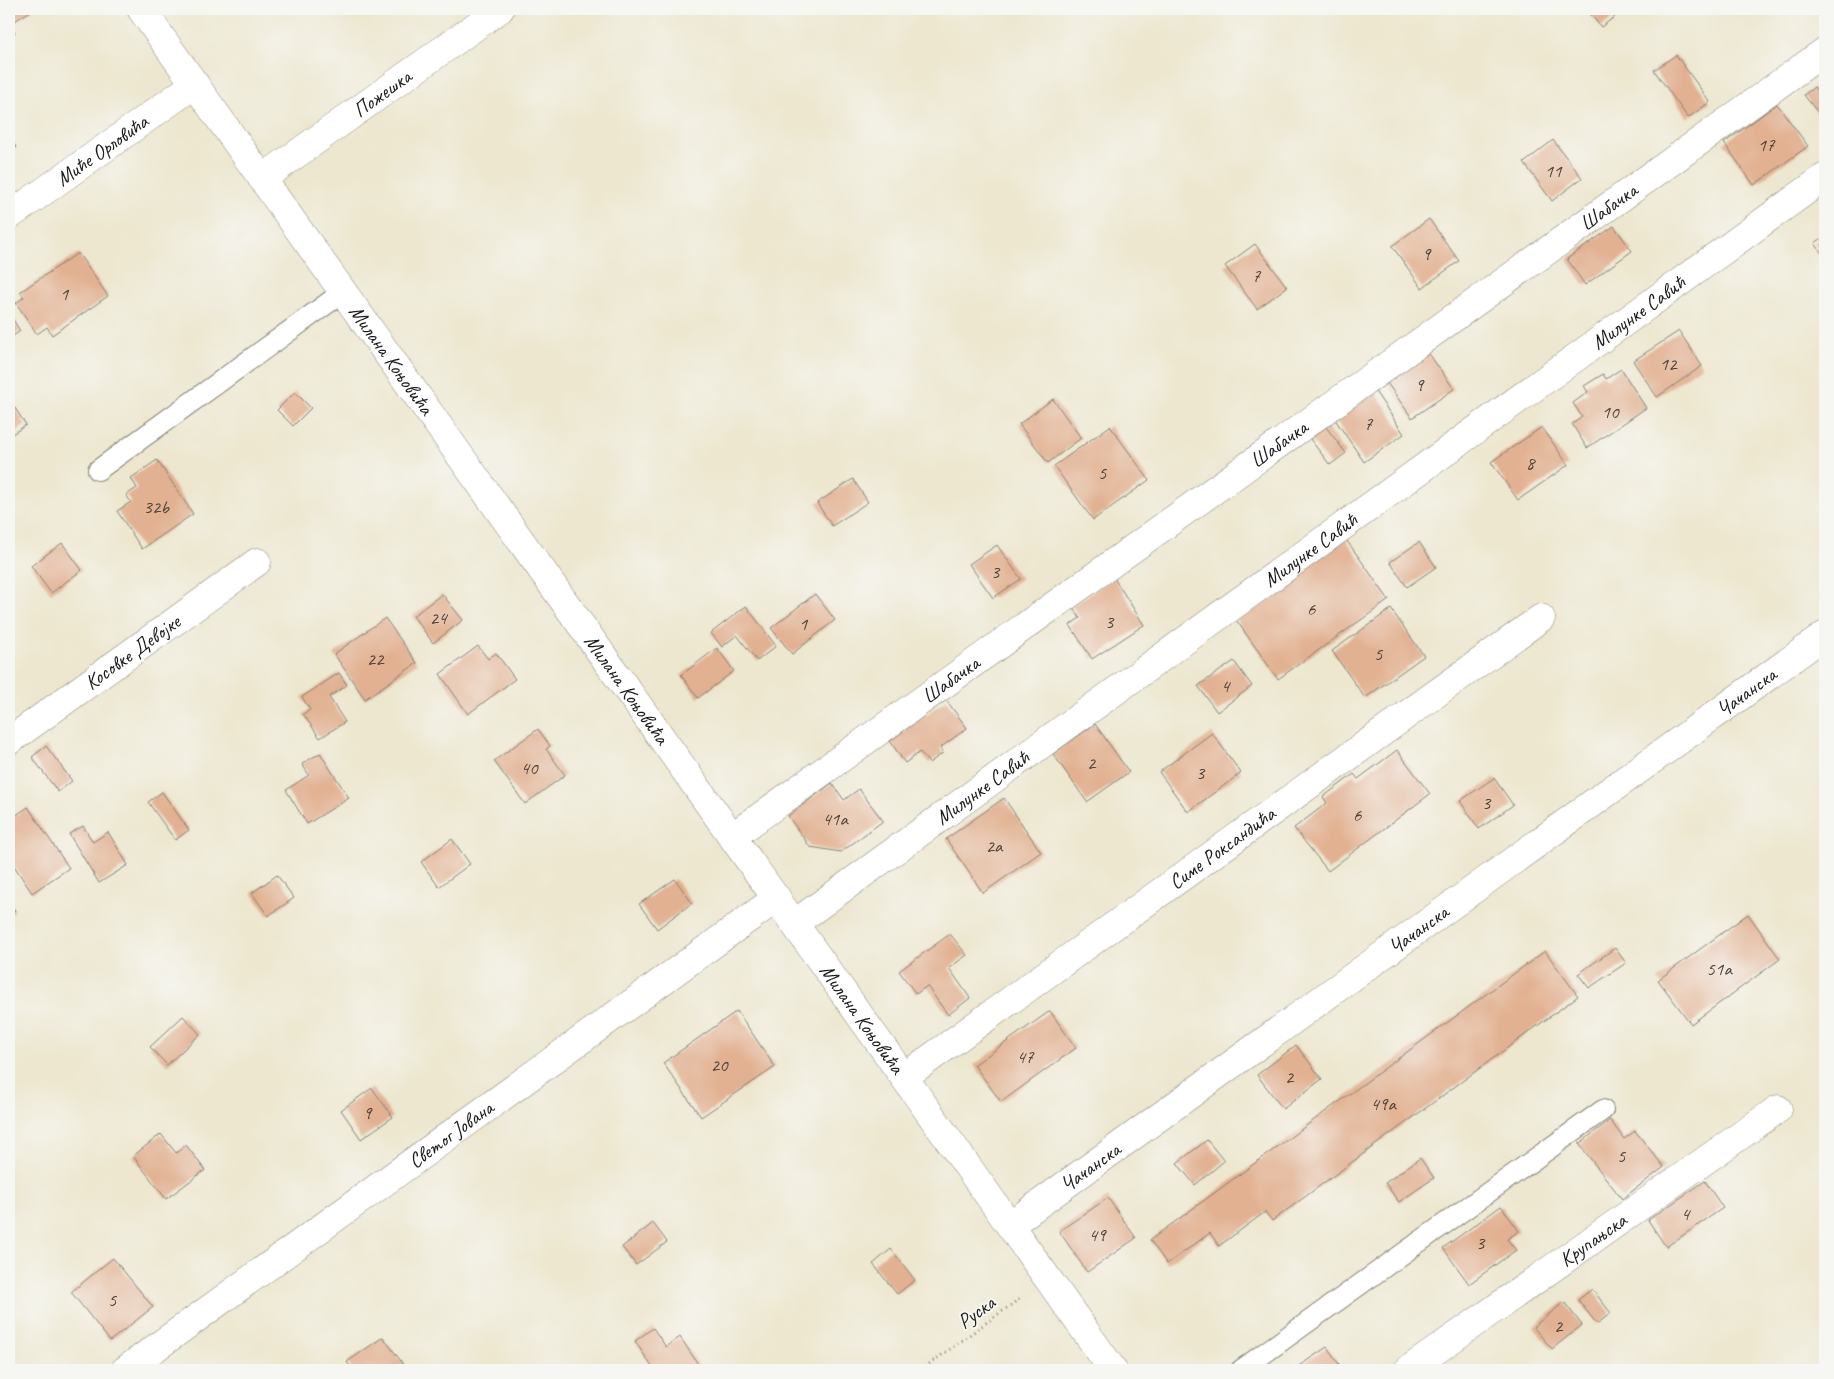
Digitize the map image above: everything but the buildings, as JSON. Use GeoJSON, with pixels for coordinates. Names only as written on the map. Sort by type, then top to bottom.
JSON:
{"type":"FeatureCollection","features":[{"type":"Feature","properties":{"kind":"street","name":"Милана Коњовића"},"geometry":{"type":"LineString","coordinates":[[141,9],[1113,1370]]}},
{"type":"Feature","properties":{"kind":"street","name":"Пожешка"},"geometry":{"type":"LineString","coordinates":[[263,178],[500,9]]}},
{"type":"Feature","properties":{"kind":"street","name":"Шабачка"},"geometry":{"type":"LineString","coordinates":[[733,836],[1825,51]]}},
{"type":"Feature","properties":{"kind":"street","name":"Миће Орловића"},"geometry":{"type":"LineString","coordinates":[[9,216],[195,84]]}},
{"type":"Feature","properties":{"kind":"street","name":"Милунке Савић"},"geometry":{"type":"LineString","coordinates":[[795,923],[1825,177]]}},
{"type":"Feature","properties":{"kind":"street","name":"Косовке Девојке"},"geometry":{"type":"LineString","coordinates":[[9,741],[257,562]]}},
{"type":"Feature","properties":{"kind":"street","name":"Симе Роксандића"},"geometry":{"type":"LineString","coordinates":[[904,1077],[1541,618]]}},
{"type":"Feature","properties":{"kind":"street","name":"Чачанска"},"geometry":{"type":"LineString","coordinates":[[1010,1225],[1825,635]]}},
{"type":"Feature","properties":{"kind":"street","name":"Светог Јована"},"geometry":{"type":"LineString","coordinates":[[125,1370],[777,898]]}},
{"type":"Feature","properties":{"kind":"street","name":"Крупањска"},"geometry":{"type":"LineString","coordinates":[[1408,1370],[1778,1108]]}},
{"type":"Feature","properties":{"kind":"lane"},"geometry":{"type":"LineString","coordinates":[[98,470],[343,292]]}},
{"type":"Feature","properties":{"kind":"lane"},"geometry":{"type":"LineString","coordinates":[[1241,1370],[1603,1110]]}},
{"type":"Feature","properties":{"kind":"path","name":"Руска"},"geometry":{"type":"LineString","coordinates":[[921,1370],[1048,1279]]}}]}
